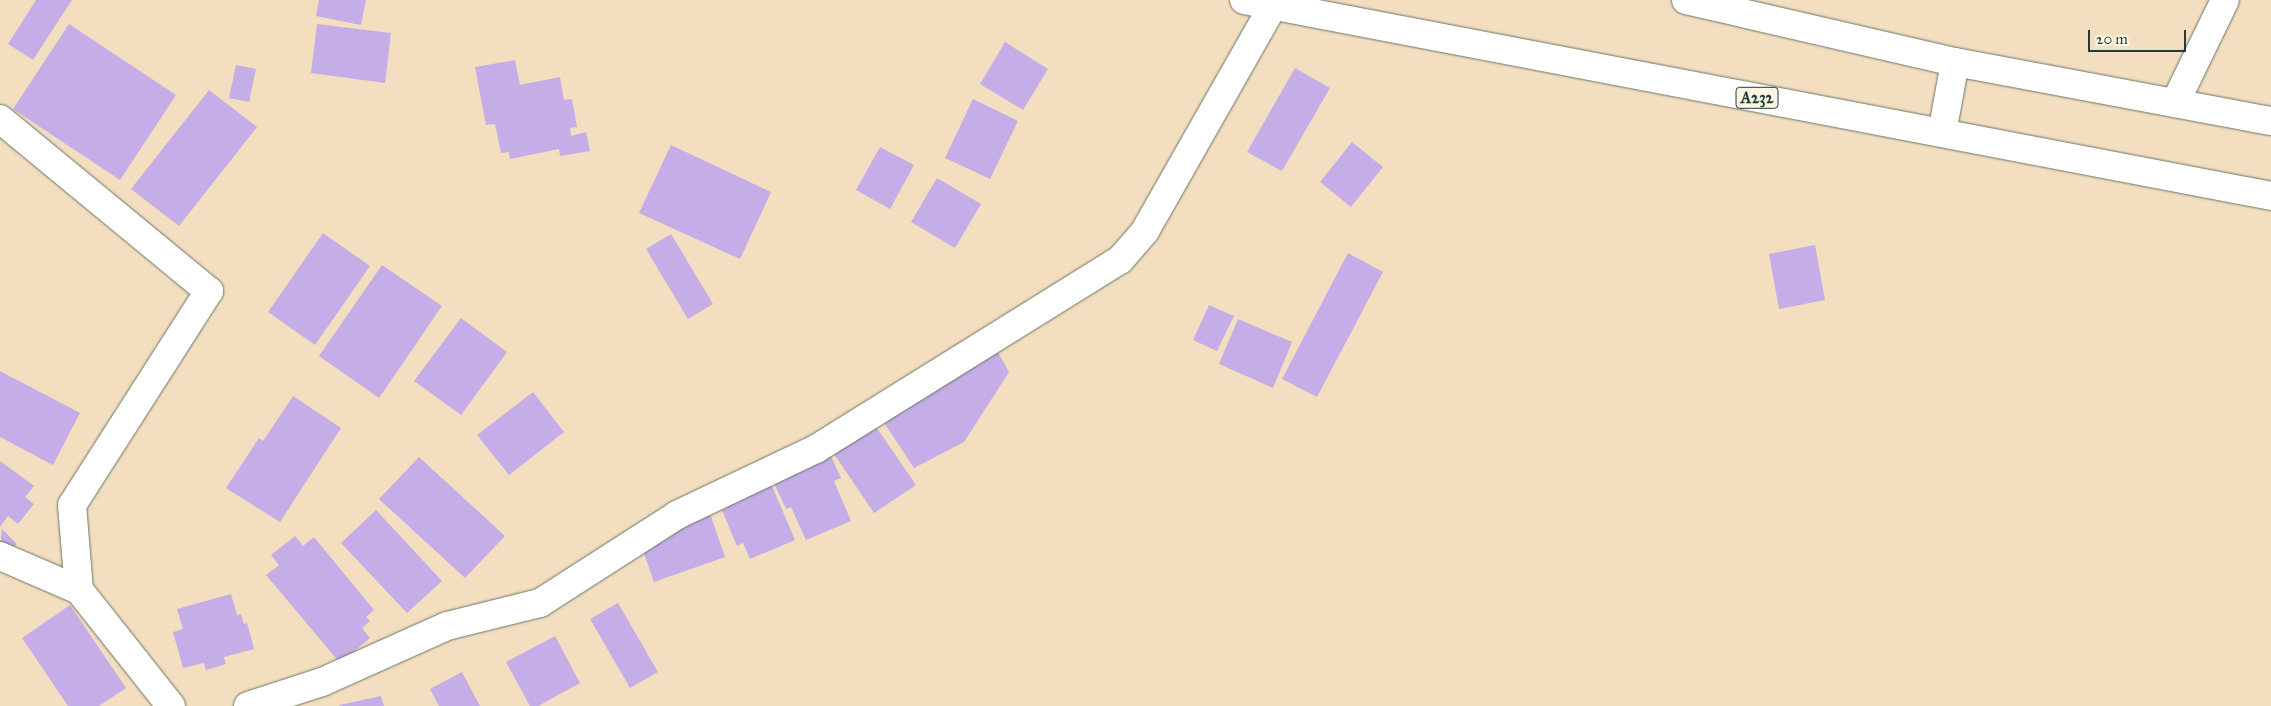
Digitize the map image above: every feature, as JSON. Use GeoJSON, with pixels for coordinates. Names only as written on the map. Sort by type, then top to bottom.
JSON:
{"type":"FeatureCollection","features":[{"type":"Feature","properties":{"kind":"main road","name":"A232"},"geometry":{"type":"LineString","coordinates":[[1244,0],[2271,196]]}},
{"type":"Feature","properties":{"kind":"main road"},"geometry":{"type":"LineString","coordinates":[[1686,0],[1955,62],[2271,121]]}},
{"type":"Feature","properties":{"kind":"main road"},"geometry":{"type":"LineString","coordinates":[[2175,103],[2225,0]]}},
{"type":"Feature","properties":{"kind":"main road"},"geometry":{"type":"LineString","coordinates":[[248,706],[322,682],[447,626],[540,603],[677,515],[816,448],[1120,260],[1145,231],[1273,6]]}},
{"type":"Feature","properties":{"kind":"main road"},"geometry":{"type":"LineString","coordinates":[[1942,133],[1955,62]]}},
{"type":"Feature","properties":{"kind":"main road"},"geometry":{"type":"LineString","coordinates":[[0,119],[209,291],[72,505],[79,590]]}},
{"type":"Feature","properties":{"kind":"main road"},"geometry":{"type":"LineString","coordinates":[[0,556],[79,590],[171,706]]}},
{"type":"Feature","properties":{"kind":"building"},"geometry":{"type":"Polygon","coordinates":[[[36,0],[72,0],[33,60],[8,44],[36,0]]]}},
{"type":"Feature","properties":{"kind":"building"},"geometry":{"type":"Polygon","coordinates":[[[319,0],[366,0],[361,25],[316,16],[319,0]]]}},
{"type":"Feature","properties":{"kind":"building"},"geometry":{"type":"Polygon","coordinates":[[[69,24],[176,95],[120,180],[13,109],[69,24]]]}},
{"type":"Feature","properties":{"kind":"building"},"geometry":{"type":"Polygon","coordinates":[[[317,24],[391,33],[385,83],[311,73],[317,24]]]}},
{"type":"Feature","properties":{"kind":"building"},"geometry":{"type":"Polygon","coordinates":[[[1005,42],[1048,69],[1023,110],[980,84],[1005,42]]]}},
{"type":"Feature","properties":{"kind":"building"},"geometry":{"type":"Polygon","coordinates":[[[515,60],[520,85],[560,77],[564,100],[572,99],[577,127],[570,128],[571,136],[586,132],[590,151],[560,156],[559,149],[510,159],[509,152],[501,153],[495,124],[486,125],[475,67],[515,60]]]}},
{"type":"Feature","properties":{"kind":"building"},"geometry":{"type":"Polygon","coordinates":[[[236,65],[256,69],[249,102],[229,98],[236,65]]]}},
{"type":"Feature","properties":{"kind":"building"},"geometry":{"type":"Polygon","coordinates":[[[1295,68],[1330,88],[1282,171],[1247,152],[1295,68]]]}},
{"type":"Feature","properties":{"kind":"building"},"geometry":{"type":"Polygon","coordinates":[[[209,90],[257,127],[179,226],[131,189],[209,90]]]}},
{"type":"Feature","properties":{"kind":"building"},"geometry":{"type":"Polygon","coordinates":[[[973,99],[1018,121],[990,179],[945,158],[973,99]]]}},
{"type":"Feature","properties":{"kind":"building"},"geometry":{"type":"Polygon","coordinates":[[[1352,142],[1383,167],[1351,207],[1320,182],[1352,142]]]}},
{"type":"Feature","properties":{"kind":"building"},"geometry":{"type":"Polygon","coordinates":[[[671,145],[771,192],[740,259],[639,213],[671,145]]]}},
{"type":"Feature","properties":{"kind":"building"},"geometry":{"type":"Polygon","coordinates":[[[880,147],[914,165],[890,209],[856,190],[880,147]]]}},
{"type":"Feature","properties":{"kind":"building"},"geometry":{"type":"Polygon","coordinates":[[[937,178],[981,204],[955,248],[911,222],[937,178]]]}},
{"type":"Feature","properties":{"kind":"building"},"geometry":{"type":"Polygon","coordinates":[[[323,233],[370,266],[315,345],[268,312],[323,233]]]}},
{"type":"Feature","properties":{"kind":"building"},"geometry":{"type":"Polygon","coordinates":[[[671,234],[713,304],[688,319],[646,249],[671,234]]]}},
{"type":"Feature","properties":{"kind":"building"},"geometry":{"type":"Polygon","coordinates":[[[1815,245],[1825,300],[1779,309],[1769,254],[1815,245]]]}},
{"type":"Feature","properties":{"kind":"building"},"geometry":{"type":"Polygon","coordinates":[[[1348,253],[1383,272],[1317,397],[1282,379],[1348,253]]]}},
{"type":"Feature","properties":{"kind":"building"},"geometry":{"type":"Polygon","coordinates":[[[382,265],[442,306],[379,398],[319,356],[382,265]]]}},
{"type":"Feature","properties":{"kind":"building"},"geometry":{"type":"Polygon","coordinates":[[[1209,305],[1234,316],[1217,351],[1193,340],[1209,305]]]}},
{"type":"Feature","properties":{"kind":"building"},"geometry":{"type":"Polygon","coordinates":[[[461,318],[507,352],[461,415],[414,381],[461,318]]]}},
{"type":"Feature","properties":{"kind":"building"},"geometry":{"type":"Polygon","coordinates":[[[1238,319],[1292,342],[1273,388],[1219,364],[1238,319]]]}},
{"type":"Feature","properties":{"kind":"building"},"geometry":{"type":"Polygon","coordinates":[[[988,334],[1009,372],[964,442],[914,468],[869,400],[988,334]]]}},
{"type":"Feature","properties":{"kind":"building"},"geometry":{"type":"Polygon","coordinates":[[[0,371],[80,413],[53,465],[0,437],[0,371]]]}},
{"type":"Feature","properties":{"kind":"building"},"geometry":{"type":"Polygon","coordinates":[[[533,392],[564,432],[509,475],[477,435],[533,392]]]}},
{"type":"Feature","properties":{"kind":"building"},"geometry":{"type":"Polygon","coordinates":[[[293,396],[341,428],[280,522],[226,488],[259,438],[263,441],[293,396]]]}},
{"type":"Feature","properties":{"kind":"building"},"geometry":{"type":"Polygon","coordinates":[[[868,415],[916,485],[874,513],[826,442],[868,415]]]}},
{"type":"Feature","properties":{"kind":"building"},"geometry":{"type":"Polygon","coordinates":[[[824,441],[841,478],[834,481],[851,521],[806,540],[791,507],[786,509],[766,466],[824,441]]]}},
{"type":"Feature","properties":{"kind":"building"},"geometry":{"type":"Polygon","coordinates":[[[419,457],[505,536],[465,578],[379,499],[419,457]]]}},
{"type":"Feature","properties":{"kind":"building"},"geometry":{"type":"Polygon","coordinates":[[[0,461],[34,486],[25,497],[34,504],[18,524],[8,516],[0,527],[0,461]]]}},
{"type":"Feature","properties":{"kind":"building"},"geometry":{"type":"Polygon","coordinates":[[[766,472],[795,540],[750,559],[743,543],[737,546],[722,510],[728,508],[721,492],[766,472]]]}},
{"type":"Feature","properties":{"kind":"building"},"geometry":{"type":"Polygon","coordinates":[[[708,508],[725,557],[654,582],[637,533],[708,508]]]}},
{"type":"Feature","properties":{"kind":"building"},"geometry":{"type":"Polygon","coordinates":[[[376,510],[442,581],[407,613],[341,543],[376,510]]]}},
{"type":"Feature","properties":{"kind":"building"},"geometry":{"type":"Polygon","coordinates":[[[2,529],[17,544],[7,556],[0,550],[2,529]]]}},
{"type":"Feature","properties":{"kind":"building"},"geometry":{"type":"Polygon","coordinates":[[[295,536],[303,546],[314,537],[374,610],[366,617],[370,621],[362,628],[370,638],[340,663],[266,575],[279,565],[271,555],[295,536]]]}},
{"type":"Feature","properties":{"kind":"building"},"geometry":{"type":"Polygon","coordinates":[[[231,594],[237,615],[241,614],[244,624],[247,623],[254,649],[224,657],[226,664],[206,670],[204,663],[183,668],[173,632],[183,629],[177,609],[231,594]]]}},
{"type":"Feature","properties":{"kind":"building"},"geometry":{"type":"Polygon","coordinates":[[[618,603],[658,672],[630,688],[590,619],[618,603]]]}},
{"type":"Feature","properties":{"kind":"building"},"geometry":{"type":"Polygon","coordinates":[[[70,605],[126,688],[99,706],[68,706],[22,638],[70,605]]]}},
{"type":"Feature","properties":{"kind":"building"},"geometry":{"type":"Polygon","coordinates":[[[555,636],[580,683],[538,706],[530,706],[506,662],[555,636]]]}},
{"type":"Feature","properties":{"kind":"building"},"geometry":{"type":"Polygon","coordinates":[[[462,672],[480,706],[439,706],[430,689],[462,672]]]}},
{"type":"Feature","properties":{"kind":"building"},"geometry":{"type":"Polygon","coordinates":[[[381,696],[384,706],[339,706],[339,705],[381,696]]]}}]}
